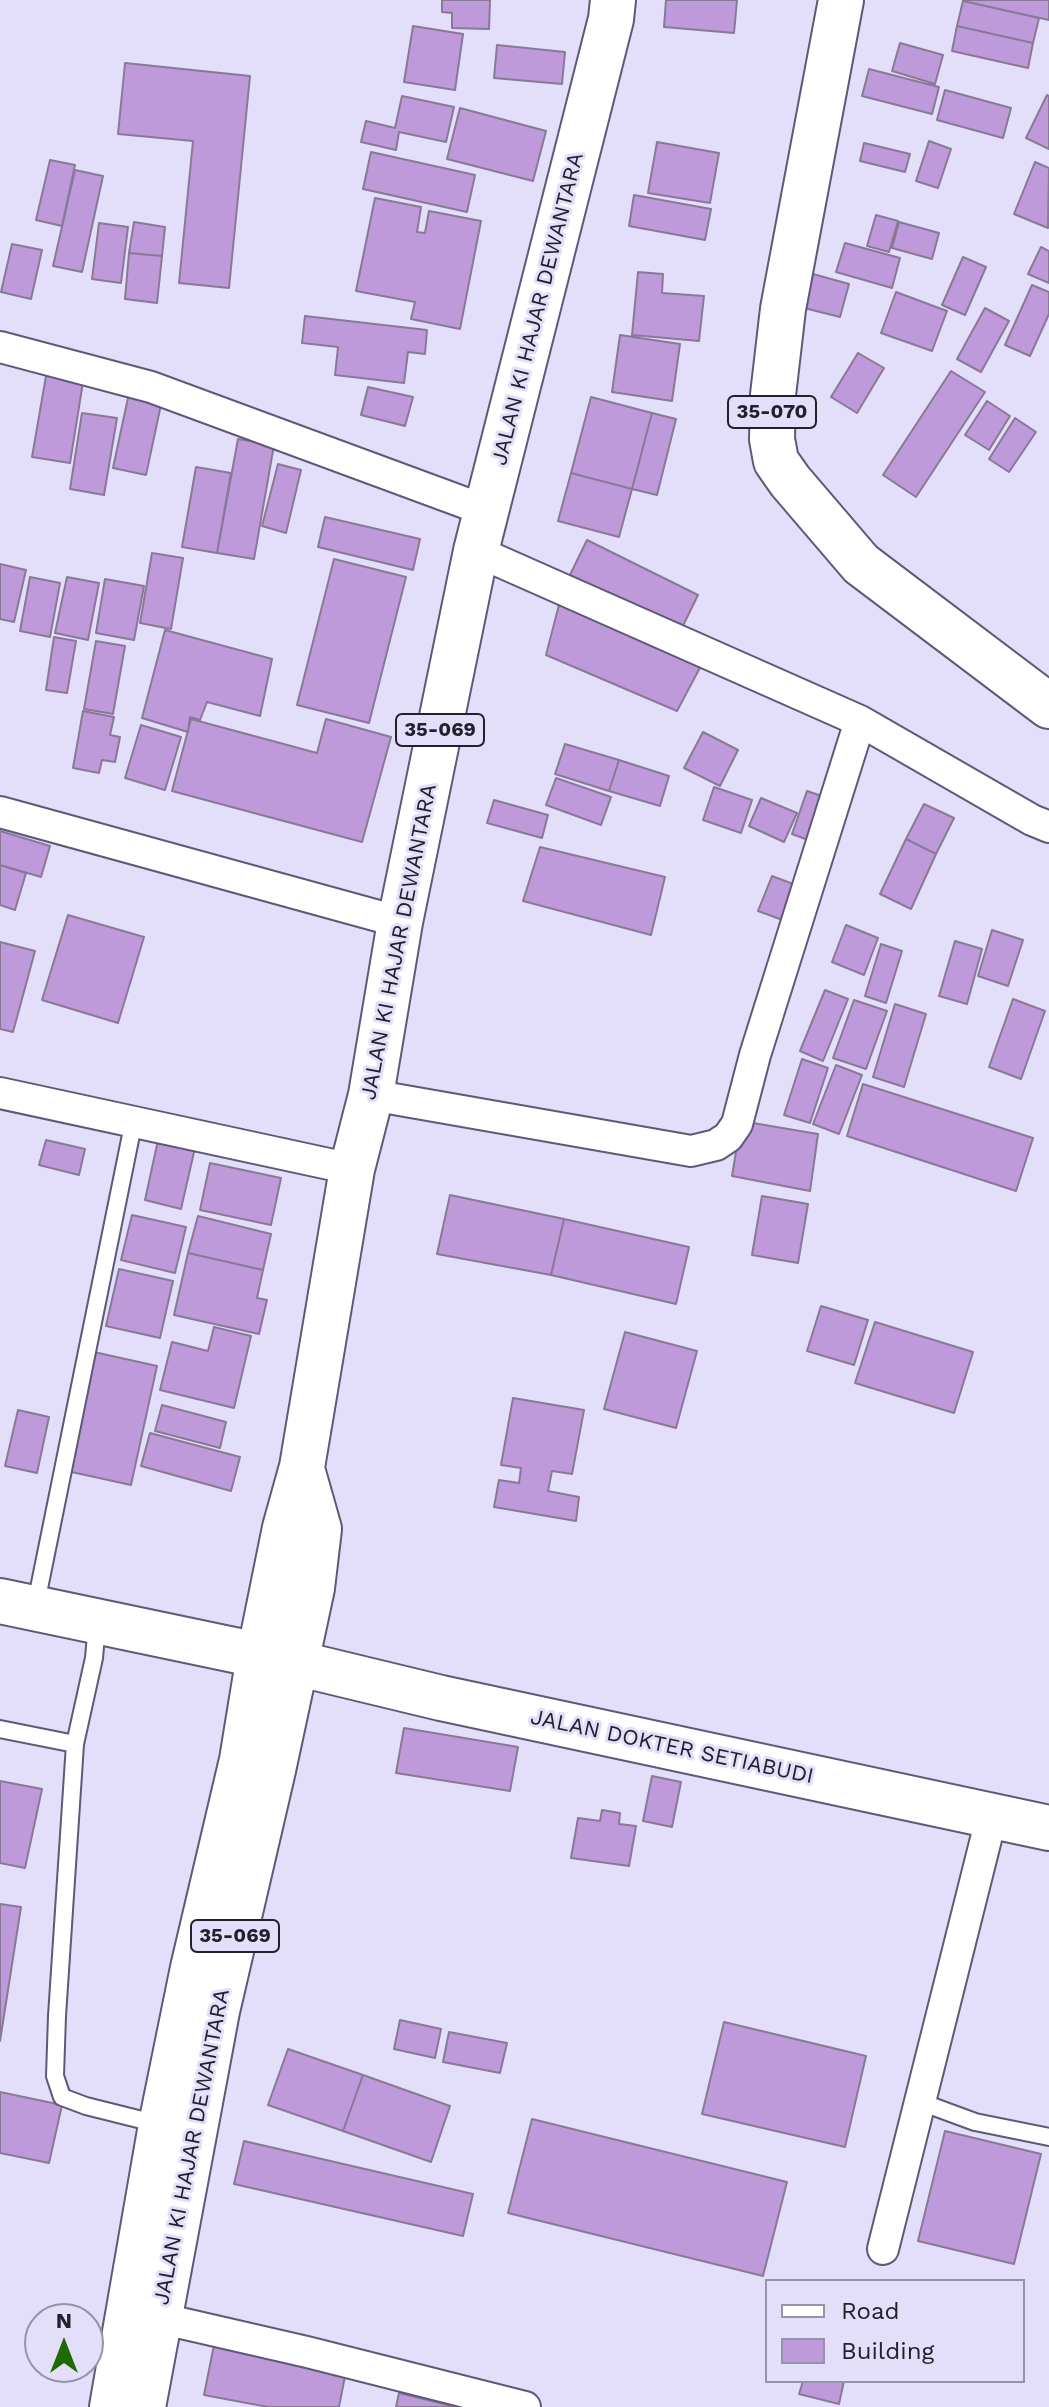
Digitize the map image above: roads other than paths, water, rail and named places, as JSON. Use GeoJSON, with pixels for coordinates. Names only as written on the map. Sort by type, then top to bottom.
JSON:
{"type":"FeatureCollection","features":[{"type":"Feature","properties":{"kind":"main road","name":"JALAN KI HAJAR DEWANTARA"},"geometry":{"type":"LineString","coordinates":[[112,2407],[161,2125],[193,1968],[242,1760],[278,1660],[312,1588],[319,1529],[302,1467],[352,1169],[371,1095],[400,922],[482,531],[611,19],[613,0]]}},
{"type":"Feature","properties":{"kind":"main road","name":"35-070"},"geometry":{"type":"LineString","coordinates":[[841,0],[783,309],[773,395],[772,439],[776,461],[861,564],[1049,706]]}},
{"type":"Feature","properties":{"kind":"main road","name":"JALAN DOKTER SETIABUDI"},"geometry":{"type":"LineString","coordinates":[[18,1605],[1049,1828]]}},
{"type":"Feature","properties":{"kind":"main road","name":"JALAN KI HAJAR DEWANTARA"},"geometry":{"type":"LineString","coordinates":[[143,2407],[278,1660]]}},
{"type":"Feature","properties":{"kind":"street"},"geometry":{"type":"LineString","coordinates":[[0,347],[151,387],[482,531],[860,721],[1049,827]]}},
{"type":"Feature","properties":{"kind":"street"},"geometry":{"type":"LineString","coordinates":[[371,1095],[691,1151],[716,1145],[728,1137],[737,1124],[755,1055],[860,721]]}},
{"type":"Feature","properties":{"kind":"street"},"geometry":{"type":"LineString","coordinates":[[0,812],[400,922]]}},
{"type":"Feature","properties":{"kind":"street"},"geometry":{"type":"LineString","coordinates":[[0,1093],[352,1169]]}},
{"type":"Feature","properties":{"kind":"street"},"geometry":{"type":"LineString","coordinates":[[883,2249],[992,1815]]}},
{"type":"Feature","properties":{"kind":"street"},"geometry":{"type":"LineString","coordinates":[[159,2318],[525,2407]]}},
{"type":"Feature","properties":{"kind":"lane"},"geometry":{"type":"LineString","coordinates":[[18,1605],[134,1120]]}},
{"type":"Feature","properties":{"kind":"lane"},"geometry":{"type":"LineString","coordinates":[[97,1620],[94,1658],[79,1714],[75,1744],[55,2076],[62,2097],[161,2125]]}},
{"type":"Feature","properties":{"kind":"lane"},"geometry":{"type":"LineString","coordinates":[[0,1729],[75,1744]]}},
{"type":"Feature","properties":{"kind":"lane"},"geometry":{"type":"LineString","coordinates":[[918,2101],[975,2122],[1049,2137]]}}]}
